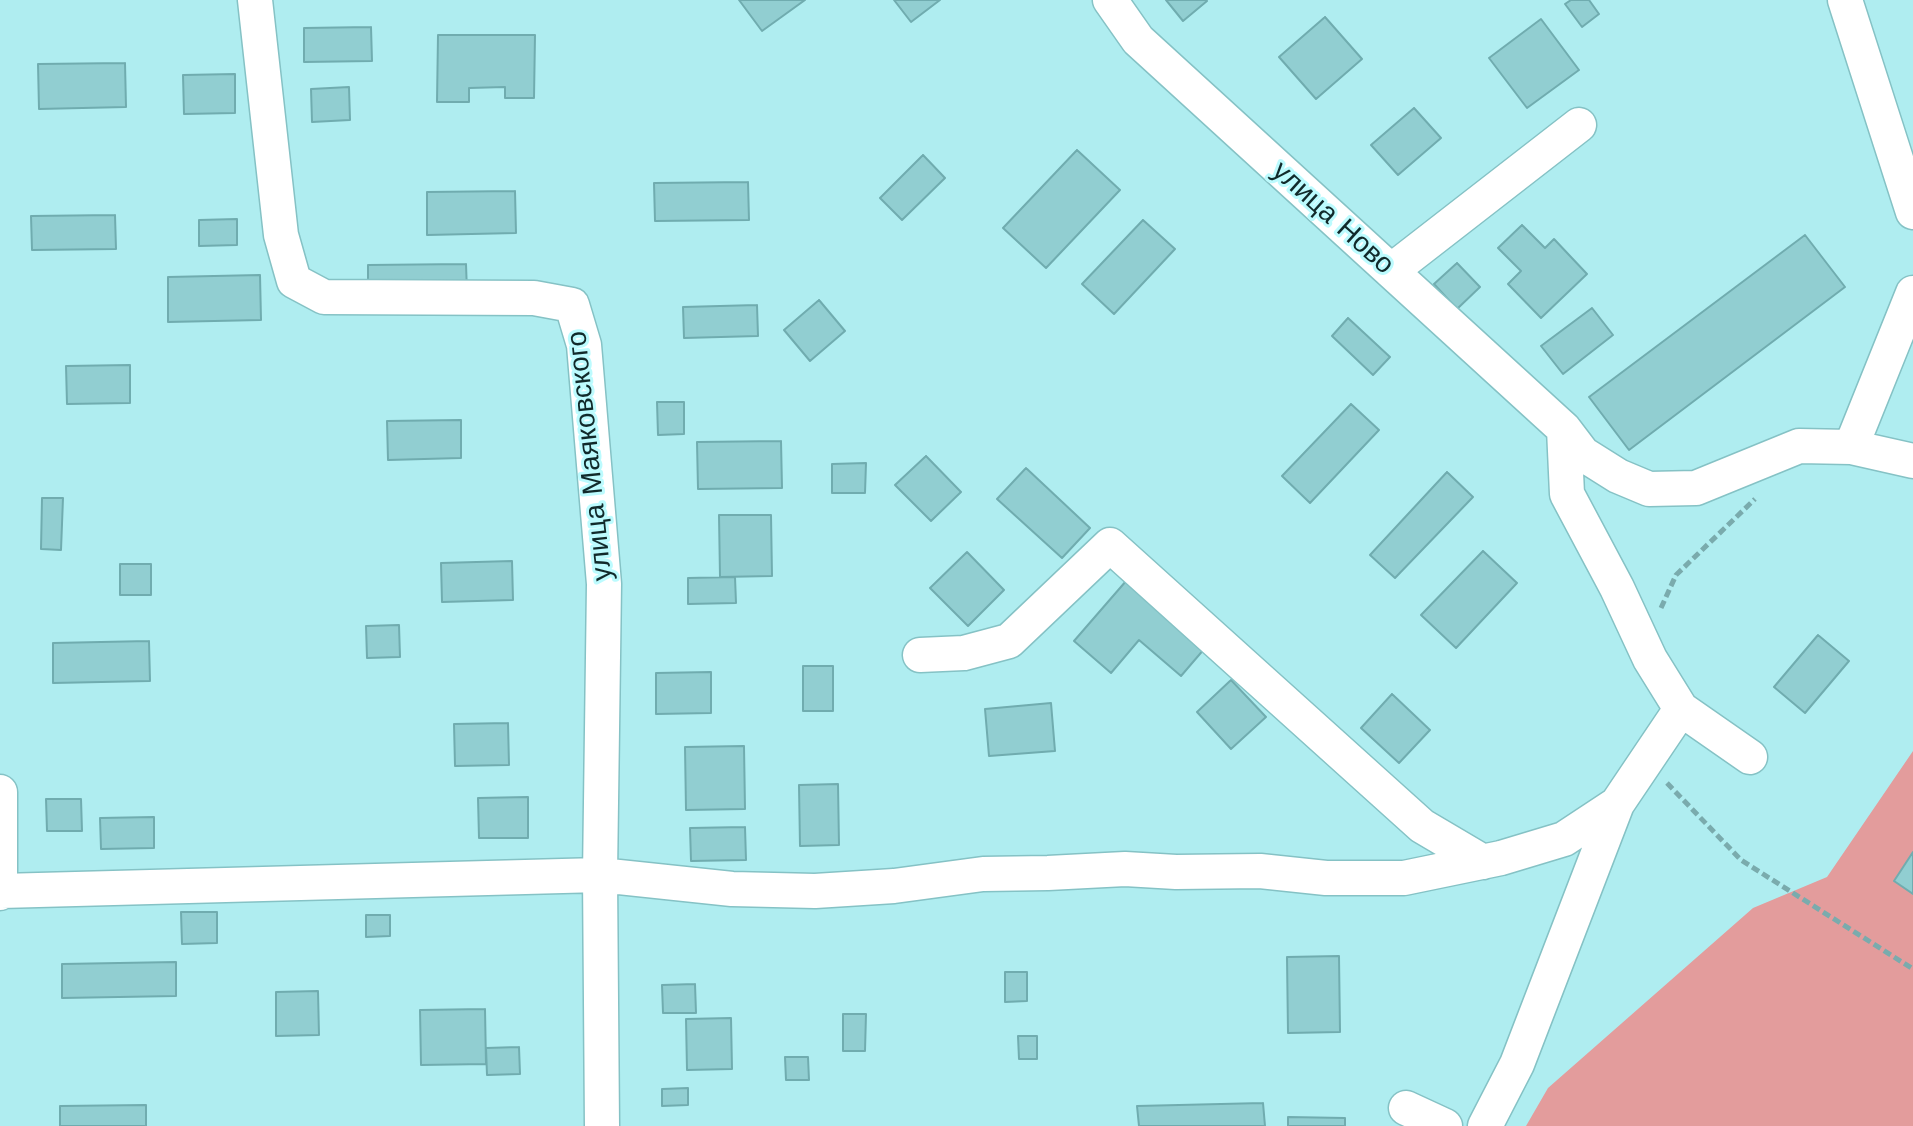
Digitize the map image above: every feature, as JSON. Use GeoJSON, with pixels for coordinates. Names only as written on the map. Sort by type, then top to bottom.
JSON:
{"type":"FeatureCollection","features":[{"type":"Feature","properties":{"kind":"street","name":"улица Маяковского"},"geometry":{"type":"LineString","coordinates":[[255,0],[281,235],[294,281],[324,297],[404,300],[534,298],[572,305],[584,345],[604,584],[600,875],[602,1126]]}},
{"type":"Feature","properties":{"kind":"street","name":"улица Ново"},"geometry":{"type":"LineString","coordinates":[[1110,0],[1138,40],[1564,429],[1583,454],[1618,476],[1649,489],[1696,488],[1799,446],[1851,447],[1913,461]]}},
{"type":"Feature","properties":{"kind":"street"},"geometry":{"type":"LineString","coordinates":[[1845,0],[1913,212]]}},
{"type":"Feature","properties":{"kind":"street"},"geometry":{"type":"LineString","coordinates":[[1391,271],[1579,125]]}},
{"type":"Feature","properties":{"kind":"street"},"geometry":{"type":"LineString","coordinates":[[1851,447],[1913,293]]}},
{"type":"Feature","properties":{"kind":"street"},"geometry":{"type":"LineString","coordinates":[[1564,429],[1567,494],[1643,644],[1681,709],[1750,757]]}},
{"type":"Feature","properties":{"kind":"street"},"geometry":{"type":"LineString","coordinates":[[920,655],[964,653],[1009,641],[1110,545],[1422,826],[1483,862]]}},
{"type":"Feature","properties":{"kind":"street"},"geometry":{"type":"LineString","coordinates":[[1485,1126],[1517,1064],[1617,804],[1681,709]]}},
{"type":"Feature","properties":{"kind":"street"},"geometry":{"type":"LineString","coordinates":[[0,792],[1,892],[600,875],[732,889],[815,891],[894,886],[983,874],[1125,869],[1260,871],[1326,878],[1404,878],[1483,862],[1564,839],[1617,804]]}},
{"type":"Feature","properties":{"kind":"street"},"geometry":{"type":"LineString","coordinates":[[1406,1108],[1445,1126]]}},
{"type":"Feature","properties":{"kind":"path"},"geometry":{"type":"LineString","coordinates":[[1643,644],[1676,575],[1744,512],[1762,490]]}},
{"type":"Feature","properties":{"kind":"path"},"geometry":{"type":"LineString","coordinates":[[1646,760],[1741,860],[1913,969]]}},
{"type":"Feature","properties":{"kind":"shaded area"},"geometry":{"type":"Polygon","coordinates":[[[1913,751],[1913,1126],[1526,1126],[1548,1088],[1753,908],[1827,877],[1913,751]]]}},
{"type":"Feature","properties":{"kind":"building"},"geometry":{"type":"Polygon","coordinates":[[[739,0],[805,0],[762,31],[739,0]]]}},
{"type":"Feature","properties":{"kind":"building"},"geometry":{"type":"Polygon","coordinates":[[[894,0],[940,0],[911,22],[894,0]]]}},
{"type":"Feature","properties":{"kind":"building"},"geometry":{"type":"Polygon","coordinates":[[[1166,0],[1206,0],[1207,1],[1183,21],[1166,0]]]}},
{"type":"Feature","properties":{"kind":"building"},"geometry":{"type":"Polygon","coordinates":[[[1571,0],[1589,0],[1599,14],[1582,27],[1565,4],[1571,0]]]}},
{"type":"Feature","properties":{"kind":"building"},"geometry":{"type":"Polygon","coordinates":[[[1325,17],[1362,59],[1316,99],[1279,57],[1325,17]]]}},
{"type":"Feature","properties":{"kind":"building"},"geometry":{"type":"Polygon","coordinates":[[[1541,19],[1579,70],[1527,108],[1489,58],[1541,19]]]}},
{"type":"Feature","properties":{"kind":"building"},"geometry":{"type":"Polygon","coordinates":[[[371,27],[372,61],[304,62],[304,28],[371,27]]]}},
{"type":"Feature","properties":{"kind":"building"},"geometry":{"type":"Polygon","coordinates":[[[438,35],[535,35],[534,98],[505,98],[505,87],[469,88],[469,102],[437,102],[438,35]]]}},
{"type":"Feature","properties":{"kind":"building"},"geometry":{"type":"Polygon","coordinates":[[[125,63],[126,107],[39,109],[38,64],[125,63]]]}},
{"type":"Feature","properties":{"kind":"building"},"geometry":{"type":"Polygon","coordinates":[[[235,74],[235,113],[184,114],[183,75],[235,74]]]}},
{"type":"Feature","properties":{"kind":"building"},"geometry":{"type":"Polygon","coordinates":[[[349,87],[350,120],[312,122],[311,89],[349,87]]]}},
{"type":"Feature","properties":{"kind":"building"},"geometry":{"type":"Polygon","coordinates":[[[1414,108],[1441,138],[1398,175],[1371,145],[1414,108]]]}},
{"type":"Feature","properties":{"kind":"building"},"geometry":{"type":"Polygon","coordinates":[[[1077,150],[1120,190],[1046,268],[1003,228],[1077,150]]]}},
{"type":"Feature","properties":{"kind":"building"},"geometry":{"type":"Polygon","coordinates":[[[923,155],[945,178],[902,220],[880,198],[923,155]]]}},
{"type":"Feature","properties":{"kind":"building"},"geometry":{"type":"Polygon","coordinates":[[[748,182],[749,220],[655,221],[654,183],[748,182]]]}},
{"type":"Feature","properties":{"kind":"building"},"geometry":{"type":"Polygon","coordinates":[[[515,191],[516,233],[427,235],[427,192],[515,191]]]}},
{"type":"Feature","properties":{"kind":"building"},"geometry":{"type":"Polygon","coordinates":[[[115,215],[116,249],[32,250],[31,216],[115,215]]]}},
{"type":"Feature","properties":{"kind":"building"},"geometry":{"type":"Polygon","coordinates":[[[237,219],[237,245],[199,246],[199,220],[237,219]]]}},
{"type":"Feature","properties":{"kind":"building"},"geometry":{"type":"Polygon","coordinates":[[[1143,220],[1175,249],[1114,314],[1082,284],[1143,220]]]}},
{"type":"Feature","properties":{"kind":"building"},"geometry":{"type":"Polygon","coordinates":[[[1522,225],[1545,248],[1554,239],[1587,274],[1541,318],[1508,284],[1521,271],[1498,248],[1522,225]]]}},
{"type":"Feature","properties":{"kind":"building"},"geometry":{"type":"Polygon","coordinates":[[[1805,235],[1845,287],[1629,450],[1589,397],[1805,235]]]}},
{"type":"Feature","properties":{"kind":"building"},"geometry":{"type":"Polygon","coordinates":[[[1457,263],[1480,287],[1457,309],[1434,284],[1457,263]]]}},
{"type":"Feature","properties":{"kind":"building"},"geometry":{"type":"Polygon","coordinates":[[[466,264],[467,292],[368,294],[368,265],[466,264]]]}},
{"type":"Feature","properties":{"kind":"building"},"geometry":{"type":"Polygon","coordinates":[[[260,275],[261,320],[168,322],[168,277],[260,275]]]}},
{"type":"Feature","properties":{"kind":"building"},"geometry":{"type":"Polygon","coordinates":[[[819,300],[845,331],[810,361],[784,330],[819,300]]]}},
{"type":"Feature","properties":{"kind":"building"},"geometry":{"type":"Polygon","coordinates":[[[757,305],[758,336],[684,338],[683,307],[757,305]]]}},
{"type":"Feature","properties":{"kind":"building"},"geometry":{"type":"Polygon","coordinates":[[[1592,308],[1613,335],[1563,374],[1541,346],[1592,308]]]}},
{"type":"Feature","properties":{"kind":"building"},"geometry":{"type":"Polygon","coordinates":[[[1348,318],[1390,357],[1373,375],[1332,336],[1348,318]]]}},
{"type":"Feature","properties":{"kind":"building"},"geometry":{"type":"Polygon","coordinates":[[[130,365],[130,403],[67,404],[66,366],[130,365]]]}},
{"type":"Feature","properties":{"kind":"building"},"geometry":{"type":"Polygon","coordinates":[[[657,402],[684,402],[684,434],[658,435],[657,402]]]}},
{"type":"Feature","properties":{"kind":"building"},"geometry":{"type":"Polygon","coordinates":[[[1351,404],[1379,430],[1310,503],[1282,476],[1351,404]]]}},
{"type":"Feature","properties":{"kind":"building"},"geometry":{"type":"Polygon","coordinates":[[[461,420],[461,458],[388,460],[387,421],[461,420]]]}},
{"type":"Feature","properties":{"kind":"building"},"geometry":{"type":"Polygon","coordinates":[[[781,441],[782,488],[698,489],[697,442],[781,441]]]}},
{"type":"Feature","properties":{"kind":"building"},"geometry":{"type":"Polygon","coordinates":[[[926,456],[961,492],[931,521],[895,485],[926,456]]]}},
{"type":"Feature","properties":{"kind":"building"},"geometry":{"type":"Polygon","coordinates":[[[866,463],[865,493],[832,493],[832,464],[866,463]]]}},
{"type":"Feature","properties":{"kind":"building"},"geometry":{"type":"Polygon","coordinates":[[[1026,468],[1090,528],[1062,558],[997,499],[1026,468]]]}},
{"type":"Feature","properties":{"kind":"building"},"geometry":{"type":"Polygon","coordinates":[[[1447,472],[1473,497],[1395,578],[1370,555],[1447,472]]]}},
{"type":"Feature","properties":{"kind":"building"},"geometry":{"type":"Polygon","coordinates":[[[42,498],[63,498],[61,550],[41,549],[42,498]]]}},
{"type":"Feature","properties":{"kind":"building"},"geometry":{"type":"Polygon","coordinates":[[[719,515],[771,515],[772,576],[720,577],[719,515]]]}},
{"type":"Feature","properties":{"kind":"building"},"geometry":{"type":"Polygon","coordinates":[[[1483,551],[1517,583],[1456,648],[1421,615],[1483,551]]]}},
{"type":"Feature","properties":{"kind":"building"},"geometry":{"type":"Polygon","coordinates":[[[967,552],[1004,590],[968,626],[930,588],[967,552]]]}},
{"type":"Feature","properties":{"kind":"building"},"geometry":{"type":"Polygon","coordinates":[[[512,561],[513,600],[442,602],[441,563],[512,561]]]}},
{"type":"Feature","properties":{"kind":"building"},"geometry":{"type":"Polygon","coordinates":[[[120,564],[151,564],[151,595],[120,595],[120,564]]]}},
{"type":"Feature","properties":{"kind":"building"},"geometry":{"type":"Polygon","coordinates":[[[1133,573],[1211,641],[1181,676],[1139,640],[1111,673],[1074,641],[1133,573]]]}},
{"type":"Feature","properties":{"kind":"building"},"geometry":{"type":"Polygon","coordinates":[[[735,577],[736,603],[688,604],[688,578],[735,577]]]}},
{"type":"Feature","properties":{"kind":"building"},"geometry":{"type":"Polygon","coordinates":[[[399,625],[400,657],[367,658],[366,626],[399,625]]]}},
{"type":"Feature","properties":{"kind":"building"},"geometry":{"type":"Polygon","coordinates":[[[1818,635],[1849,661],[1805,713],[1774,687],[1818,635]]]}},
{"type":"Feature","properties":{"kind":"building"},"geometry":{"type":"Polygon","coordinates":[[[149,641],[150,681],[53,683],[53,643],[149,641]]]}},
{"type":"Feature","properties":{"kind":"building"},"geometry":{"type":"Polygon","coordinates":[[[803,666],[833,666],[833,711],[803,711],[803,666]]]}},
{"type":"Feature","properties":{"kind":"building"},"geometry":{"type":"Polygon","coordinates":[[[711,672],[711,713],[656,714],[656,673],[711,672]]]}},
{"type":"Feature","properties":{"kind":"building"},"geometry":{"type":"Polygon","coordinates":[[[1231,680],[1266,717],[1231,749],[1197,712],[1231,680]]]}},
{"type":"Feature","properties":{"kind":"building"},"geometry":{"type":"Polygon","coordinates":[[[1392,694],[1430,730],[1399,763],[1361,728],[1392,694]]]}},
{"type":"Feature","properties":{"kind":"building"},"geometry":{"type":"Polygon","coordinates":[[[1051,703],[1055,751],[989,756],[985,709],[1051,703]]]}},
{"type":"Feature","properties":{"kind":"building"},"geometry":{"type":"Polygon","coordinates":[[[508,723],[509,765],[455,766],[454,724],[508,723]]]}},
{"type":"Feature","properties":{"kind":"building"},"geometry":{"type":"Polygon","coordinates":[[[744,746],[745,809],[686,810],[685,747],[744,746]]]}},
{"type":"Feature","properties":{"kind":"building"},"geometry":{"type":"Polygon","coordinates":[[[838,784],[839,845],[800,846],[799,785],[838,784]]]}},
{"type":"Feature","properties":{"kind":"building"},"geometry":{"type":"Polygon","coordinates":[[[528,797],[528,838],[479,838],[478,798],[528,797]]]}},
{"type":"Feature","properties":{"kind":"building"},"geometry":{"type":"Polygon","coordinates":[[[46,799],[81,799],[82,831],[47,831],[46,799]]]}},
{"type":"Feature","properties":{"kind":"building"},"geometry":{"type":"Polygon","coordinates":[[[154,817],[154,848],[101,849],[100,818],[154,817]]]}},
{"type":"Feature","properties":{"kind":"building"},"geometry":{"type":"Polygon","coordinates":[[[745,827],[746,860],[691,861],[690,828],[745,827]]]}},
{"type":"Feature","properties":{"kind":"building"},"geometry":{"type":"Polygon","coordinates":[[[1913,852],[1913,894],[1894,881],[1913,852]]]}},
{"type":"Feature","properties":{"kind":"building"},"geometry":{"type":"Polygon","coordinates":[[[181,912],[217,912],[217,943],[182,944],[181,912]]]}},
{"type":"Feature","properties":{"kind":"building"},"geometry":{"type":"Polygon","coordinates":[[[366,915],[390,915],[390,936],[366,937],[366,915]]]}},
{"type":"Feature","properties":{"kind":"building"},"geometry":{"type":"Polygon","coordinates":[[[1339,956],[1340,1032],[1288,1033],[1287,957],[1339,956]]]}},
{"type":"Feature","properties":{"kind":"building"},"geometry":{"type":"Polygon","coordinates":[[[176,962],[176,996],[62,998],[62,964],[176,962]]]}},
{"type":"Feature","properties":{"kind":"building"},"geometry":{"type":"Polygon","coordinates":[[[1005,972],[1027,972],[1027,1001],[1005,1002],[1005,972]]]}},
{"type":"Feature","properties":{"kind":"building"},"geometry":{"type":"Polygon","coordinates":[[[695,984],[696,1013],[663,1013],[662,985],[695,984]]]}},
{"type":"Feature","properties":{"kind":"building"},"geometry":{"type":"Polygon","coordinates":[[[318,991],[319,1035],[276,1036],[276,992],[318,991]]]}},
{"type":"Feature","properties":{"kind":"building"},"geometry":{"type":"Polygon","coordinates":[[[485,1009],[486,1064],[421,1065],[420,1010],[485,1009]]]}},
{"type":"Feature","properties":{"kind":"building"},"geometry":{"type":"Polygon","coordinates":[[[843,1014],[866,1014],[865,1051],[843,1051],[843,1014]]]}},
{"type":"Feature","properties":{"kind":"building"},"geometry":{"type":"Polygon","coordinates":[[[731,1018],[732,1069],[687,1070],[686,1019],[731,1018]]]}},
{"type":"Feature","properties":{"kind":"building"},"geometry":{"type":"Polygon","coordinates":[[[1018,1036],[1037,1036],[1037,1059],[1019,1059],[1018,1036]]]}},
{"type":"Feature","properties":{"kind":"building"},"geometry":{"type":"Polygon","coordinates":[[[519,1047],[520,1074],[487,1075],[486,1048],[519,1047]]]}},
{"type":"Feature","properties":{"kind":"building"},"geometry":{"type":"Polygon","coordinates":[[[785,1057],[808,1057],[809,1080],[786,1080],[785,1057]]]}},
{"type":"Feature","properties":{"kind":"building"},"geometry":{"type":"Polygon","coordinates":[[[688,1088],[688,1105],[662,1106],[662,1089],[688,1088]]]}},
{"type":"Feature","properties":{"kind":"building"},"geometry":{"type":"Polygon","coordinates":[[[1263,1103],[1265,1126],[1139,1126],[1137,1106],[1263,1103]]]}},
{"type":"Feature","properties":{"kind":"building"},"geometry":{"type":"Polygon","coordinates":[[[146,1105],[146,1126],[60,1126],[60,1106],[146,1105]]]}},
{"type":"Feature","properties":{"kind":"building"},"geometry":{"type":"Polygon","coordinates":[[[1288,1117],[1345,1118],[1345,1126],[1288,1126],[1288,1117]]]}}]}
